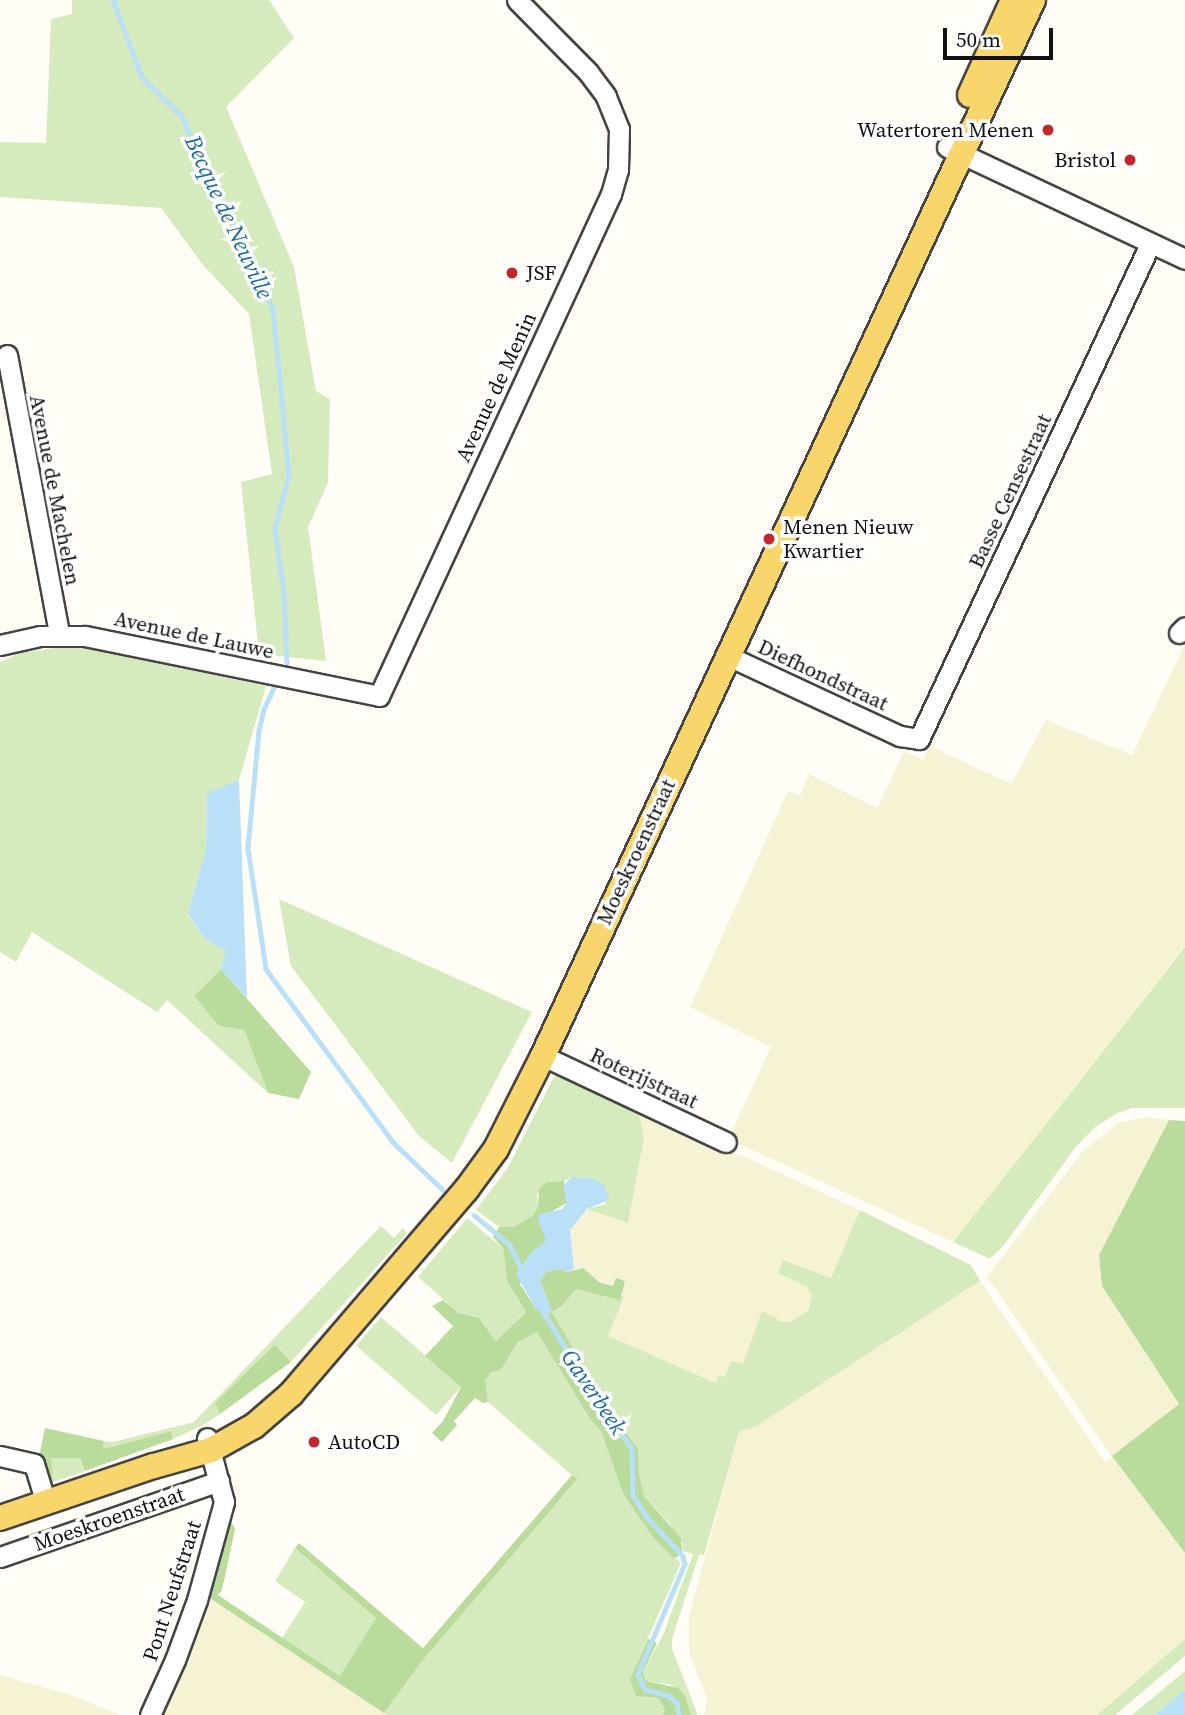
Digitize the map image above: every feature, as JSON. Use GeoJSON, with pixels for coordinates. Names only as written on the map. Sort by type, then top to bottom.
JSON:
{"type":"FeatureCollection","features":[{"type":"Feature","properties":{"kind":"main road","name":"Moeskroenstraat"},"geometry":{"type":"LineString","coordinates":[[0,1518],[154,1466],[209,1444],[313,1365],[482,1169],[508,1129],[543,1056],[893,297],[955,150],[1013,0]]}},
{"type":"Feature","properties":{"kind":"main road","name":"Moeskroenstraat"},"geometry":{"type":"LineString","coordinates":[[955,150],[1033,0]]}},
{"type":"Feature","properties":{"kind":"street","name":"Avenue de Menin"},"geometry":{"type":"LineString","coordinates":[[379,696],[611,194],[618,170],[619,129],[606,96],[588,72],[517,0]]}},
{"type":"Feature","properties":{"kind":"street"},"geometry":{"type":"LineString","coordinates":[[955,150],[1185,259]]}},
{"type":"Feature","properties":{"kind":"street","name":"Basse Censestraat"},"geometry":{"type":"LineString","coordinates":[[900,736],[919,739],[1150,244]]}},
{"type":"Feature","properties":{"kind":"street","name":"Avenue de Machelen"},"geometry":{"type":"LineString","coordinates":[[7,355],[59,634]]}},
{"type":"Feature","properties":{"kind":"street","name":"Avenue de Lauwe"},"geometry":{"type":"LineString","coordinates":[[0,645],[26,637],[59,634],[85,636],[379,696]]}},
{"type":"Feature","properties":{"kind":"street","name":"Diefhondstraat"},"geometry":{"type":"LineString","coordinates":[[726,655],[900,736]]}},
{"type":"Feature","properties":{"kind":"street","name":"Roterijstraat"},"geometry":{"type":"LineString","coordinates":[[543,1056],[726,1142]]}},
{"type":"Feature","properties":{"kind":"street","name":"Pont Neufstraat"},"geometry":{"type":"LineString","coordinates":[[150,1715],[197,1600],[224,1502],[209,1444]]}},
{"type":"Feature","properties":{"kind":"street"},"geometry":{"type":"LineString","coordinates":[[0,1456],[34,1464],[46,1503]]}},
{"type":"Feature","properties":{"kind":"street","name":"Moeskroenstraat"},"geometry":{"type":"LineString","coordinates":[[0,1557],[219,1481]]}},
{"type":"Feature","properties":{"kind":"shaded area"},"geometry":{"type":"Polygon","coordinates":[[[1185,644],[1185,946],[953,1242],[728,1139],[771,1047],[690,1007],[788,791],[800,795],[809,774],[877,808],[904,751],[923,760],[930,746],[1011,784],[1046,720],[1132,755],[1185,644]]]}},
{"type":"Feature","properties":{"kind":"shaded area"},"geometry":{"type":"Polygon","coordinates":[[[632,1105],[860,1210],[831,1279],[784,1260],[778,1273],[807,1287],[812,1296],[808,1311],[791,1322],[772,1318],[743,1364],[716,1383],[607,1336],[624,1298],[621,1295],[625,1282],[616,1279],[614,1286],[594,1280],[583,1268],[574,1269],[570,1230],[587,1209],[628,1222],[644,1138],[632,1105]]]}},
{"type":"Feature","properties":{"kind":"shaded area"},"geometry":{"type":"Polygon","coordinates":[[[1147,1117],[1169,1120],[1099,1255],[1102,1286],[1179,1404],[1112,1456],[1185,1553],[1185,1639],[1097,1715],[704,1715],[707,1699],[689,1652],[689,1616],[739,1432],[755,1427],[980,1281],[1105,1462],[1112,1457],[987,1277],[1083,1151],[1120,1122],[1147,1117]]]}},
{"type":"Feature","properties":{"kind":"shaded area"},"geometry":{"type":"Polygon","coordinates":[[[208,1597],[384,1713],[388,1715],[159,1715],[208,1597]]]}},
{"type":"Feature","properties":{"kind":"shaded area"},"geometry":{"type":"Polygon","coordinates":[[[0,1675],[74,1696],[119,1715],[0,1715],[0,1675]]]}},
{"type":"Feature","properties":{"kind":"green space"},"geometry":{"type":"Polygon","coordinates":[[[72,0],[269,0],[294,38],[226,107],[294,267],[316,391],[330,399],[328,483],[308,527],[326,661],[259,654],[241,482],[272,474],[249,314],[203,265],[161,208],[0,197],[0,142],[46,143],[51,19],[72,14],[72,0]]]}},
{"type":"Feature","properties":{"kind":"green space"},"geometry":{"type":"Polygon","coordinates":[[[75,645],[266,686],[239,780],[207,794],[206,849],[188,913],[204,938],[227,951],[221,969],[194,996],[219,1026],[244,1030],[268,1093],[167,1000],[157,1012],[32,932],[16,962],[0,952],[0,662],[20,653],[75,645]]]}},
{"type":"Feature","properties":{"kind":"green space"},"geometry":{"type":"Polygon","coordinates":[[[279,899],[532,1012],[452,1163],[419,1136],[291,966],[279,899]]]}},
{"type":"Feature","properties":{"kind":"green space"},"geometry":{"type":"Polygon","coordinates":[[[1185,947],[1185,1108],[1133,1108],[1117,1113],[1094,1128],[1075,1148],[1004,1245],[990,1259],[953,1242],[1185,947]]]}},
{"type":"Feature","properties":{"kind":"green space"},"geometry":{"type":"Polygon","coordinates":[[[221,969],[311,1072],[299,1099],[268,1093],[244,1030],[219,1026],[194,996],[221,969]]]}},
{"type":"Feature","properties":{"kind":"green space"},"geometry":{"type":"Polygon","coordinates":[[[559,1074],[632,1105],[639,1115],[644,1138],[628,1223],[587,1209],[606,1204],[593,1178],[571,1177],[564,1181],[547,1182],[537,1195],[538,1207],[532,1216],[514,1227],[499,1227],[476,1210],[507,1169],[554,1077],[559,1074]]]}},
{"type":"Feature","properties":{"kind":"green space"},"geometry":{"type":"Polygon","coordinates":[[[1169,1120],[1185,1121],[1185,1553],[1112,1456],[1179,1404],[1102,1286],[1099,1255],[1169,1120]]]}},
{"type":"Feature","properties":{"kind":"green space"},"geometry":{"type":"Polygon","coordinates":[[[564,1181],[567,1203],[547,1214],[540,1225],[547,1240],[520,1284],[536,1309],[546,1296],[540,1280],[547,1271],[561,1269],[566,1272],[583,1268],[599,1282],[613,1286],[616,1278],[625,1281],[620,1300],[576,1289],[562,1306],[552,1312],[607,1406],[638,1449],[639,1474],[644,1496],[681,1538],[682,1551],[677,1557],[673,1558],[652,1536],[623,1494],[601,1431],[590,1419],[537,1332],[518,1342],[501,1369],[491,1373],[485,1380],[488,1402],[483,1403],[475,1398],[454,1421],[457,1425],[442,1442],[432,1433],[443,1421],[461,1387],[425,1356],[453,1326],[432,1306],[443,1300],[459,1313],[479,1318],[496,1341],[526,1312],[507,1281],[503,1248],[493,1237],[499,1227],[514,1227],[532,1216],[538,1207],[539,1189],[547,1182],[564,1181]]]}},
{"type":"Feature","properties":{"kind":"green space"},"geometry":{"type":"Polygon","coordinates":[[[860,1210],[971,1265],[980,1281],[755,1427],[739,1432],[704,1555],[699,1555],[672,1639],[672,1649],[696,1710],[697,1715],[691,1715],[672,1685],[646,1681],[643,1672],[663,1635],[693,1554],[682,1551],[683,1544],[668,1522],[644,1496],[639,1474],[638,1449],[607,1406],[552,1312],[562,1306],[576,1289],[620,1299],[621,1295],[624,1297],[608,1336],[716,1383],[719,1375],[725,1377],[731,1361],[743,1364],[762,1311],[781,1321],[790,1322],[808,1311],[812,1296],[807,1287],[778,1273],[783,1260],[831,1278],[860,1210]]]}},
{"type":"Feature","properties":{"kind":"green space"},"geometry":{"type":"Polygon","coordinates":[[[467,1218],[503,1248],[507,1281],[526,1312],[496,1341],[480,1319],[459,1313],[418,1277],[467,1218]]]}},
{"type":"Feature","properties":{"kind":"green space"},"geometry":{"type":"Polygon","coordinates":[[[381,1226],[394,1238],[403,1228],[407,1233],[291,1362],[275,1344],[215,1403],[220,1414],[205,1424],[173,1439],[171,1431],[103,1449],[104,1441],[113,1442],[194,1422],[381,1226]]]}},
{"type":"Feature","properties":{"kind":"green space"},"geometry":{"type":"Polygon","coordinates":[[[381,1317],[461,1387],[436,1415],[356,1346],[381,1317]]]}},
{"type":"Feature","properties":{"kind":"green space"},"geometry":{"type":"Polygon","coordinates":[[[537,1332],[590,1419],[601,1431],[623,1494],[652,1536],[681,1563],[630,1679],[643,1697],[658,1698],[665,1709],[663,1715],[388,1715],[384,1713],[422,1661],[576,1479],[488,1402],[484,1380],[508,1358],[518,1342],[537,1332]]]}},
{"type":"Feature","properties":{"kind":"green space"},"geometry":{"type":"Polygon","coordinates":[[[275,1344],[291,1362],[220,1414],[215,1403],[275,1344]]]}},
{"type":"Feature","properties":{"kind":"green space"},"geometry":{"type":"Polygon","coordinates":[[[45,1428],[104,1441],[103,1449],[171,1431],[173,1439],[85,1471],[80,1458],[51,1458],[53,1482],[45,1485],[38,1462],[45,1428]]]}},
{"type":"Feature","properties":{"kind":"green space"},"geometry":{"type":"Polygon","coordinates":[[[50,1458],[80,1458],[85,1471],[53,1482],[50,1458]]]}},
{"type":"Feature","properties":{"kind":"green space"},"geometry":{"type":"Polygon","coordinates":[[[572,1475],[577,1479],[422,1661],[384,1713],[208,1597],[226,1520],[232,1523],[235,1529],[222,1590],[218,1595],[340,1676],[376,1618],[295,1548],[299,1543],[423,1648],[572,1475]]]}},
{"type":"Feature","properties":{"kind":"green space"},"geometry":{"type":"Polygon","coordinates":[[[295,1548],[377,1618],[340,1676],[282,1638],[305,1602],[275,1581],[295,1548]]]}},
{"type":"Feature","properties":{"kind":"green space"},"geometry":{"type":"Polygon","coordinates":[[[648,1639],[657,1643],[643,1672],[646,1681],[678,1688],[685,1696],[691,1715],[663,1715],[665,1709],[658,1698],[636,1696],[630,1679],[648,1639]]]}},
{"type":"Feature","properties":{"kind":"green space"},"geometry":{"type":"Polygon","coordinates":[[[1185,1639],[1185,1656],[1115,1715],[1097,1715],[1185,1639]]]}},
{"type":"Feature","properties":{"kind":"green space"},"geometry":{"type":"Polygon","coordinates":[[[1185,1671],[1185,1690],[1155,1715],[1132,1715],[1185,1671]]]}},
{"type":"Feature","properties":{"kind":"water"},"geometry":{"type":"Polygon","coordinates":[[[239,780],[247,998],[221,969],[226,951],[204,938],[188,913],[206,849],[207,793],[239,780]]]}},
{"type":"Feature","properties":{"kind":"water"},"geometry":{"type":"Polygon","coordinates":[[[571,1177],[593,1178],[605,1186],[609,1200],[587,1209],[570,1230],[574,1269],[566,1272],[561,1269],[547,1271],[540,1280],[552,1312],[546,1315],[536,1309],[516,1274],[531,1253],[546,1240],[538,1219],[540,1214],[562,1209],[567,1203],[563,1186],[571,1177]]]}},
{"type":"Feature","properties":{"kind":"water"},"geometry":{"type":"Polygon","coordinates":[[[1185,1690],[1185,1715],[1155,1715],[1175,1698],[1185,1690]]]}},
{"type":"Feature","properties":{"kind":"waterway","name":"Becque de Neuville"},"geometry":{"type":"LineString","coordinates":[[113,0],[142,77],[182,116],[227,219],[253,262],[273,309],[289,475],[275,528],[284,593],[287,663]]}},
{"type":"Feature","properties":{"kind":"waterway"},"geometry":{"type":"LineString","coordinates":[[274,688],[264,709],[259,731],[248,848],[266,969],[393,1142],[443,1190]]}},
{"type":"Feature","properties":{"kind":"waterway","name":"Gaverbeek"},"geometry":{"type":"LineString","coordinates":[[474,1215],[510,1245],[522,1271]]}},
{"type":"Feature","properties":{"kind":"waterway","name":"Gaverbeek"},"geometry":{"type":"LineString","coordinates":[[542,1310],[607,1415],[632,1448],[633,1495],[647,1517],[683,1556],[685,1564],[638,1674],[645,1689],[669,1696],[677,1703],[679,1715]]}},
{"type":"Feature","properties":{"kind":"place","name":"Watertoren Menen"},"geometry":{"type":"Point","coordinates":[1048,130]}},
{"type":"Feature","properties":{"kind":"place","name":"Bristol"},"geometry":{"type":"Point","coordinates":[1130,160]}},
{"type":"Feature","properties":{"kind":"place","name":"JSF"},"geometry":{"type":"Point","coordinates":[512,273]}},
{"type":"Feature","properties":{"kind":"place","name":"Menen Nieuw Kwartier"},"geometry":{"type":"Point","coordinates":[769,539]}},
{"type":"Feature","properties":{"kind":"place","name":"AutoCD"},"geometry":{"type":"Point","coordinates":[314,1442]}}]}
